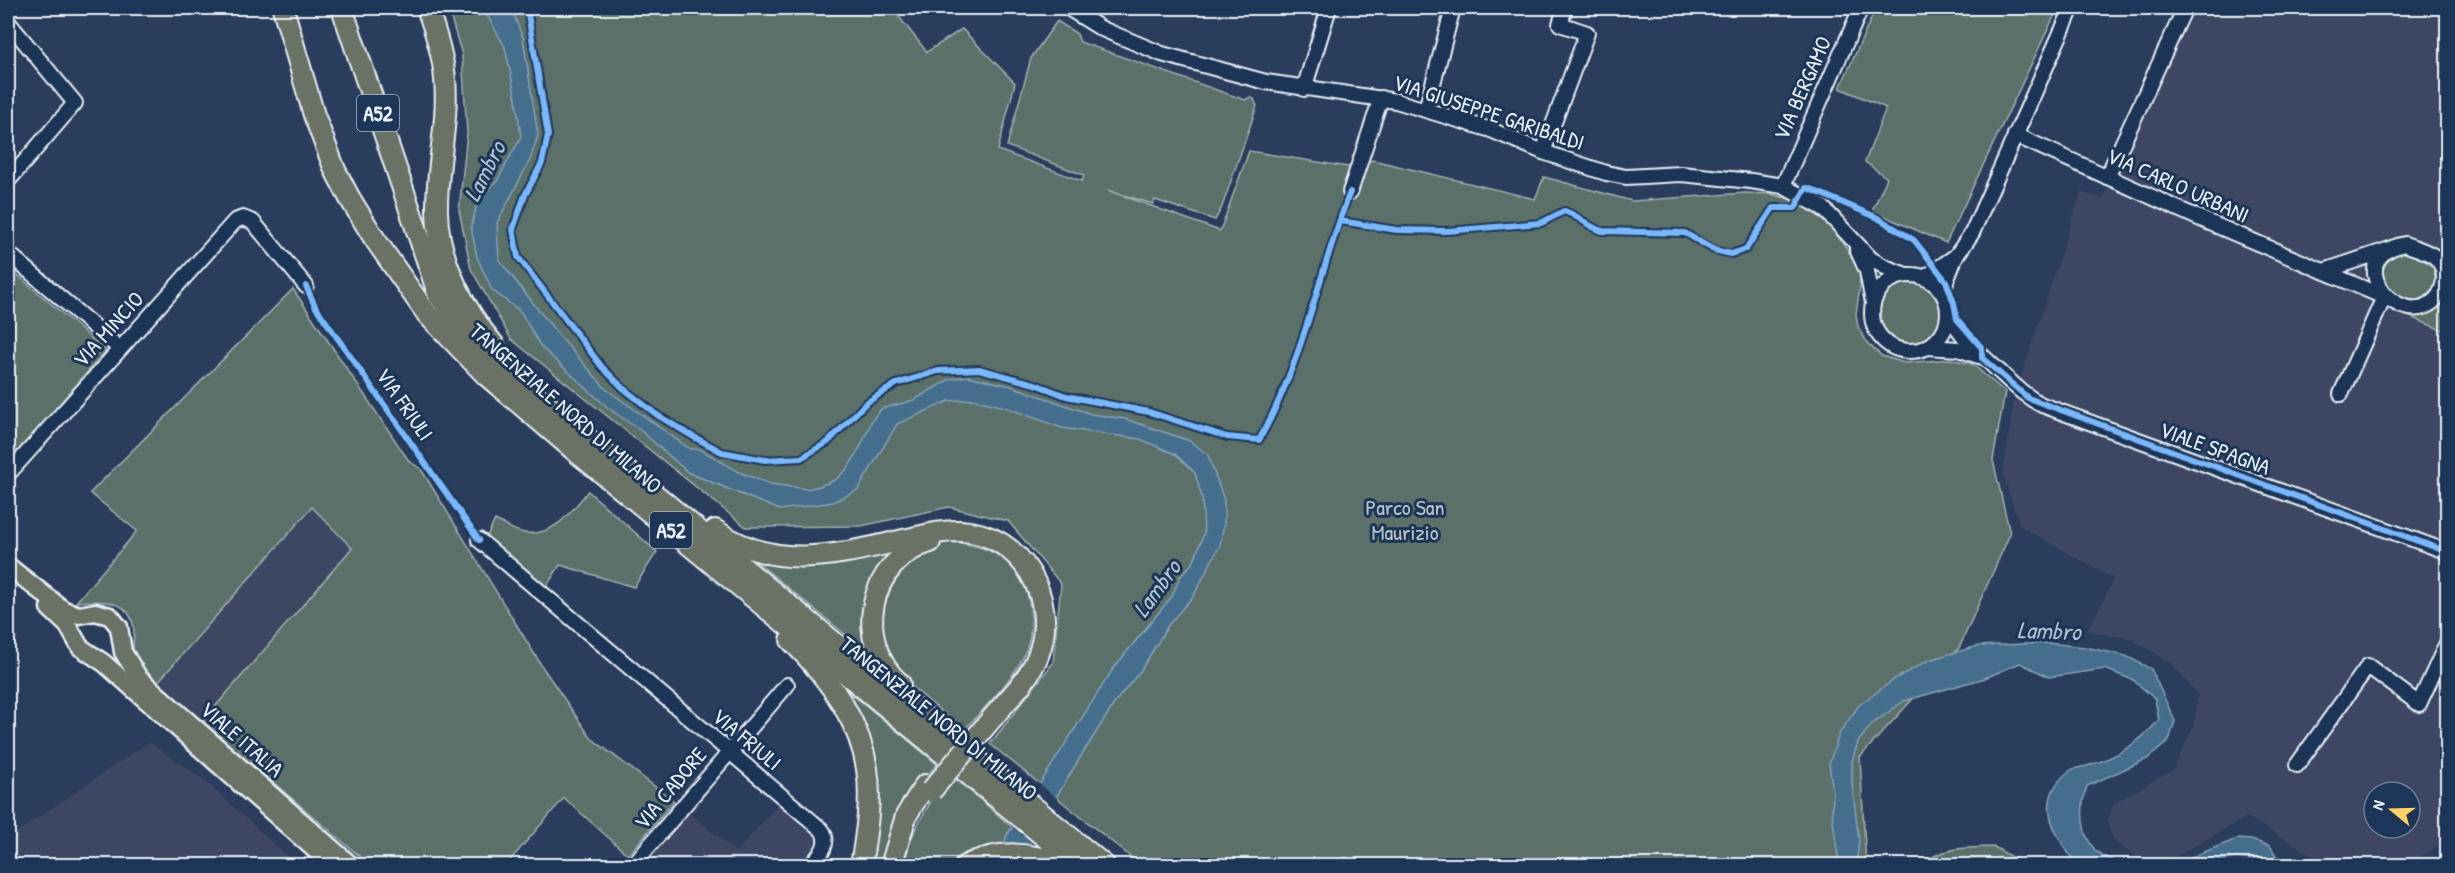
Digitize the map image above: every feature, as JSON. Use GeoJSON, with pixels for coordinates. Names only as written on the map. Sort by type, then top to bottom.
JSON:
{"type":"FeatureCollection","features":[{"type":"Feature","properties":{"kind":"highway","name":"TANGENZIALE NORD DI MILANO"},"geometry":{"type":"LineString","coordinates":[[283,8],[314,115],[335,170],[374,238],[427,314],[486,375],[769,610],[1017,795]]}},
{"type":"Feature","properties":{"kind":"highway","name":"TANGENZIALE NORD DI MILANO"},"geometry":{"type":"LineString","coordinates":[[342,8],[439,296],[462,327],[492,357],[568,422],[1017,795]]}},
{"type":"Feature","properties":{"kind":"highway"},"geometry":{"type":"LineString","coordinates":[[427,8],[441,51],[445,78],[446,102],[436,214],[450,271],[462,297],[487,335],[511,362],[538,386],[568,422],[612,446],[716,531],[734,543],[756,552],[798,557],[822,556],[938,532],[962,531],[986,537],[1007,548],[1026,565],[1038,586],[1044,604],[1046,626],[1032,669],[991,713],[906,816],[891,866]]}},
{"type":"Feature","properties":{"kind":"highway"},"geometry":{"type":"LineString","coordinates":[[991,713],[1031,654],[1038,625],[1034,597],[1020,570],[1003,553],[993,548],[973,540],[960,538],[922,545],[898,559],[879,585],[871,614],[874,644],[886,671],[1017,795],[1051,824],[1111,866]]}},
{"type":"Feature","properties":{"kind":"highway"},"geometry":{"type":"LineString","coordinates":[[769,610],[778,628],[830,685],[863,749],[869,791],[861,866]]}},
{"type":"Feature","properties":{"kind":"highway"},"geometry":{"type":"LineString","coordinates":[[898,866],[912,820],[928,788]]}},
{"type":"Feature","properties":{"kind":"highway","name":"TANGENZIALE NORD DI MILANO"},"geometry":{"type":"LineString","coordinates":[[1051,824],[1106,866]]}},
{"type":"Feature","properties":{"kind":"highway"},"geometry":{"type":"LineString","coordinates":[[1051,824],[1080,866]]}},
{"type":"Feature","properties":{"kind":"highway"},"geometry":{"type":"LineString","coordinates":[[965,866],[994,855],[1009,854],[1054,862]]}},
{"type":"Feature","properties":{"kind":"main road","name":"VIALE ITALIA"},"geometry":{"type":"LineString","coordinates":[[8,566],[64,610],[73,614],[88,615],[95,612],[110,616],[119,627],[123,652],[139,678],[352,866]]}},
{"type":"Feature","properties":{"kind":"main road","name":"VIALE ITALIA"},"geometry":{"type":"LineString","coordinates":[[25,581],[34,594],[68,626],[86,653],[104,663],[333,866]]}},
{"type":"Feature","properties":{"kind":"main road"},"geometry":{"type":"LineString","coordinates":[[77,639],[77,629],[88,615]]}},
{"type":"Feature","properties":{"kind":"main road"},"geometry":{"type":"LineString","coordinates":[[94,656],[102,656],[115,649],[120,635]]}},
{"type":"Feature","properties":{"kind":"street","name":"VIA GIUSEPPE GARIBALDI"},"geometry":{"type":"LineString","coordinates":[[1068,8],[1092,24],[1148,49],[1250,78],[1304,89],[1381,98],[1426,110],[1491,130],[1543,152],[1606,173],[1626,177],[1681,174],[1751,180],[1783,186],[1823,208],[1871,259],[1906,275]]}},
{"type":"Feature","properties":{"kind":"street"},"geometry":{"type":"LineString","coordinates":[[1304,89],[1329,8]]}},
{"type":"Feature","properties":{"kind":"street"},"geometry":{"type":"LineString","coordinates":[[1426,110],[1454,8]]}},
{"type":"Feature","properties":{"kind":"street"},"geometry":{"type":"LineString","coordinates":[[1543,152],[1587,33],[1560,24],[1565,8]]}},
{"type":"Feature","properties":{"kind":"street","name":"VIA BERGAMO"},"geometry":{"type":"LineString","coordinates":[[1783,186],[1861,8]]}},
{"type":"Feature","properties":{"kind":"street"},"geometry":{"type":"LineString","coordinates":[[1944,296],[1936,285],[1924,278],[1906,275],[1893,279],[1885,284],[1873,303],[1873,324],[1880,337],[1888,345],[1911,352],[1927,347],[1941,335],[1948,313],[1944,296],[1946,281],[1956,256],[1972,233],[2072,8]]}},
{"type":"Feature","properties":{"kind":"street"},"geometry":{"type":"LineString","coordinates":[[2107,177],[2185,8]]}},
{"type":"Feature","properties":{"kind":"street"},"geometry":{"type":"LineString","coordinates":[[8,22],[75,103],[8,181]]}},
{"type":"Feature","properties":{"kind":"street"},"geometry":{"type":"LineString","coordinates":[[1350,192],[1381,98]]}},
{"type":"Feature","properties":{"kind":"street","name":"VIA CARLO URBANI"},"geometry":{"type":"LineString","coordinates":[[2015,135],[2384,297]]}},
{"type":"Feature","properties":{"kind":"street","name":"VIA MINCIO"},"geometry":{"type":"LineString","coordinates":[[8,474],[118,348],[232,224],[243,218],[255,224],[306,286]]}},
{"type":"Feature","properties":{"kind":"street","name":"VIA GIUSEPPE GARIBALDI"},"geometry":{"type":"LineString","coordinates":[[1854,242],[1867,272],[1873,303]]}},
{"type":"Feature","properties":{"kind":"street"},"geometry":{"type":"LineString","coordinates":[[2324,271],[2405,244],[2441,260],[2443,286],[2439,294],[2427,305]]}},
{"type":"Feature","properties":{"kind":"street"},"geometry":{"type":"LineString","coordinates":[[2387,250],[2377,263],[2375,271],[2375,279],[2384,297],[2407,307],[2417,308],[2448,297]]}},
{"type":"Feature","properties":{"kind":"street"},"geometry":{"type":"LineString","coordinates":[[8,253],[118,348]]}},
{"type":"Feature","properties":{"kind":"street"},"geometry":{"type":"LineString","coordinates":[[1924,278],[1956,256]]}},
{"type":"Feature","properties":{"kind":"street"},"geometry":{"type":"LineString","coordinates":[[2341,394],[2384,297]]}},
{"type":"Feature","properties":{"kind":"street","name":"VIALE SPAGNA"},"geometry":{"type":"LineString","coordinates":[[1948,313],[1960,334],[1982,358],[2028,398],[2042,405],[2448,552]]}},
{"type":"Feature","properties":{"kind":"street","name":"VIALE SPAGNA"},"geometry":{"type":"LineString","coordinates":[[1927,347],[1958,348],[1982,358]]}},
{"type":"Feature","properties":{"kind":"street","name":"VIA FRIULI"},"geometry":{"type":"LineString","coordinates":[[479,540],[822,830],[826,837],[825,844],[810,866]]}},
{"type":"Feature","properties":{"kind":"street"},"geometry":{"type":"LineString","coordinates":[[2297,765],[2368,666],[2419,704],[2448,641]]}},
{"type":"Feature","properties":{"kind":"street","name":"VIA CADORE"},"geometry":{"type":"LineString","coordinates":[[632,866],[787,685]]}},
{"type":"Feature","properties":{"kind":"shaded area"},"geometry":{"type":"Polygon","coordinates":[[[479,8],[511,8],[523,38],[538,135],[530,160],[497,223],[499,260],[556,332],[606,389],[690,449],[700,449],[739,472],[770,484],[806,489],[820,486],[835,480],[848,468],[872,420],[881,409],[914,400],[950,379],[968,376],[1011,386],[1091,414],[1125,419],[1190,441],[1208,455],[1224,500],[1224,524],[1220,545],[1194,595],[1169,624],[1141,670],[1116,701],[1078,761],[1031,839],[1027,865],[1002,865],[1006,837],[1113,669],[1172,596],[1180,577],[1194,561],[1204,533],[1202,498],[1195,473],[1175,454],[1140,439],[1062,428],[1005,407],[972,399],[949,401],[897,424],[858,490],[833,502],[780,510],[689,473],[641,431],[607,407],[541,347],[520,311],[492,290],[477,257],[471,227],[478,200],[497,181],[521,137],[505,47],[488,17],[479,8]]]}},
{"type":"Feature","properties":{"kind":"shaded area"},"geometry":{"type":"Polygon","coordinates":[[[2193,8],[2447,8],[2447,838],[2418,859],[2365,864],[2320,860],[2247,817],[2176,856],[2141,860],[2115,842],[2107,823],[2114,803],[2173,770],[2194,726],[2198,695],[2172,664],[2132,639],[2087,631],[2114,579],[2020,526],[2003,475],[2014,399],[2081,192],[2103,199],[2193,8]]]}},
{"type":"Feature","properties":{"kind":"shaded area"},"geometry":{"type":"Polygon","coordinates":[[[312,507],[353,548],[202,722],[158,682],[312,507]]]}},
{"type":"Feature","properties":{"kind":"shaded area"},"geometry":{"type":"Polygon","coordinates":[[[2047,643],[2085,647],[2126,656],[2151,669],[2175,721],[2169,741],[2147,759],[2087,786],[2083,803],[2083,820],[2087,837],[2096,851],[2122,865],[2077,865],[2055,831],[2049,807],[2051,795],[2057,783],[2070,770],[2110,758],[2128,748],[2144,735],[2159,720],[2155,699],[2133,680],[2105,669],[2049,677],[2020,663],[1985,678],[1904,701],[1871,725],[1858,742],[1852,761],[1852,784],[1859,841],[1856,865],[1839,865],[1829,764],[1839,734],[1859,705],[1898,677],[1929,660],[1978,646],[2047,643]]]}},
{"type":"Feature","properties":{"kind":"shaded area"},"geometry":{"type":"Polygon","coordinates":[[[149,742],[204,780],[297,865],[8,865],[8,838],[149,742]]]}},
{"type":"Feature","properties":{"kind":"shaded area"},"geometry":{"type":"Polygon","coordinates":[[[780,802],[820,839],[815,849],[799,865],[641,865],[687,811],[736,852],[780,802]]]}},
{"type":"Feature","properties":{"kind":"shaded area"},"geometry":{"type":"Polygon","coordinates":[[[2237,839],[2251,840],[2270,846],[2282,865],[2263,865],[2253,860],[2236,858],[2217,861],[2210,865],[2177,865],[2199,854],[2237,839]]]}},
{"type":"Feature","properties":{"kind":"green space","name":"Parco San Maurizio"},"geometry":{"type":"Polygon","coordinates":[[[448,8],[892,8],[927,52],[962,29],[1015,83],[998,150],[1082,181],[1084,175],[1007,146],[1031,58],[1057,21],[1077,34],[1080,42],[1245,100],[1250,97],[1254,99],[1257,106],[1222,207],[1215,220],[1155,200],[1153,204],[1107,190],[1220,231],[1249,151],[1348,167],[1373,160],[1535,199],[1544,177],[1632,201],[1745,193],[1770,194],[1799,201],[1832,228],[1854,259],[1860,274],[1856,314],[1858,327],[1868,344],[1882,356],[1905,363],[1950,359],[1972,364],[2005,392],[1993,460],[2010,534],[1959,648],[1860,757],[1866,865],[1355,866],[1347,857],[1315,866],[1141,865],[990,744],[1053,663],[1061,584],[1008,521],[949,507],[861,526],[746,527],[511,339],[471,269],[459,210],[467,133],[462,55],[448,8]]]}},
{"type":"Feature","properties":{"kind":"green space"},"geometry":{"type":"Polygon","coordinates":[[[1876,8],[2058,8],[1946,243],[1872,211],[1887,178],[1865,162],[1886,108],[1840,88],[1876,8]]]}},
{"type":"Feature","properties":{"kind":"green space"},"geometry":{"type":"Polygon","coordinates":[[[2404,252],[2423,259],[2434,268],[2436,284],[2424,299],[2412,300],[2401,297],[2385,284],[2382,276],[2383,267],[2390,259],[2404,252]]]}},
{"type":"Feature","properties":{"kind":"green space"},"geometry":{"type":"Polygon","coordinates":[[[8,267],[106,351],[8,463],[8,267]]]}},
{"type":"Feature","properties":{"kind":"green space"},"geometry":{"type":"Polygon","coordinates":[[[1910,281],[1928,287],[1936,295],[1942,313],[1936,331],[1928,339],[1910,345],[1892,339],[1884,331],[1878,313],[1884,295],[1892,287],[1910,281]]]}},
{"type":"Feature","properties":{"kind":"green space"},"geometry":{"type":"Polygon","coordinates":[[[293,289],[409,461],[421,469],[543,668],[591,738],[674,801],[628,855],[564,798],[506,865],[370,865],[202,722],[352,548],[312,507],[158,682],[134,654],[134,631],[132,620],[127,612],[113,603],[76,602],[137,531],[90,493],[293,289]]]}},
{"type":"Feature","properties":{"kind":"green space"},"geometry":{"type":"Polygon","coordinates":[[[2447,302],[2447,332],[2410,317],[2447,302]]]}},
{"type":"Feature","properties":{"kind":"green space"},"geometry":{"type":"Polygon","coordinates":[[[588,491],[657,552],[634,587],[560,565],[544,590],[485,540],[495,520],[513,530],[525,533],[536,533],[554,527],[588,491]]]}},
{"type":"Feature","properties":{"kind":"green space"},"geometry":{"type":"Polygon","coordinates":[[[947,542],[978,547],[1007,561],[1022,580],[1030,605],[1030,632],[1024,655],[989,704],[964,730],[895,673],[876,624],[887,582],[932,545],[947,542]]]}},
{"type":"Feature","properties":{"kind":"green space"},"geometry":{"type":"Polygon","coordinates":[[[900,546],[863,631],[867,652],[753,559],[900,546]]]}},
{"type":"Feature","properties":{"kind":"green space"},"geometry":{"type":"Polygon","coordinates":[[[836,681],[937,764],[922,782],[886,865],[867,865],[875,806],[836,681]]]}},
{"type":"Feature","properties":{"kind":"green space"},"geometry":{"type":"Polygon","coordinates":[[[951,775],[1012,827],[1006,837],[1005,846],[961,859],[952,865],[904,866],[921,818],[951,775]]]}},
{"type":"Feature","properties":{"kind":"green space"},"geometry":{"type":"Polygon","coordinates":[[[1994,847],[2025,865],[1922,865],[1937,854],[1946,851],[1994,847]]]}},
{"type":"Feature","properties":{"kind":"pier"},"geometry":{"type":"Polygon","coordinates":[[[1037,782],[1058,799],[1033,844],[1010,825],[1037,782]]]}},
{"type":"Feature","properties":{"kind":"cycle path"},"geometry":{"type":"LineString","coordinates":[[527,8],[548,135],[542,163],[525,195],[513,229],[518,257],[602,367],[623,388],[657,415],[722,452],[765,460],[801,458],[828,442],[866,403],[896,384],[938,371],[979,369],[1035,384],[1066,396],[1149,412],[1227,437],[1259,440],[1274,411],[1299,349],[1350,192]]}},
{"type":"Feature","properties":{"kind":"cycle path"},"geometry":{"type":"LineString","coordinates":[[1340,221],[1397,230],[1447,231],[1541,223],[1564,211],[1602,231],[1685,233],[1714,250],[1731,254],[1746,249],[1773,208],[1795,208],[1808,188],[1876,217],[1914,240],[1946,281],[1957,319],[1982,348],[1982,358],[2028,398],[2448,552]]}},
{"type":"Feature","properties":{"kind":"cycle path"},"geometry":{"type":"LineString","coordinates":[[306,286],[315,306],[479,540]]}},
{"type":"Feature","properties":{"kind":"water label","name":"Lambro"},"geometry":{"type":"Point","coordinates":[484,171]}},
{"type":"Feature","properties":{"kind":"water label","name":"Lambro"},"geometry":{"type":"Point","coordinates":[1156,588]}},
{"type":"Feature","properties":{"kind":"water label","name":"Lambro"},"geometry":{"type":"Point","coordinates":[2049,630]}}]}
